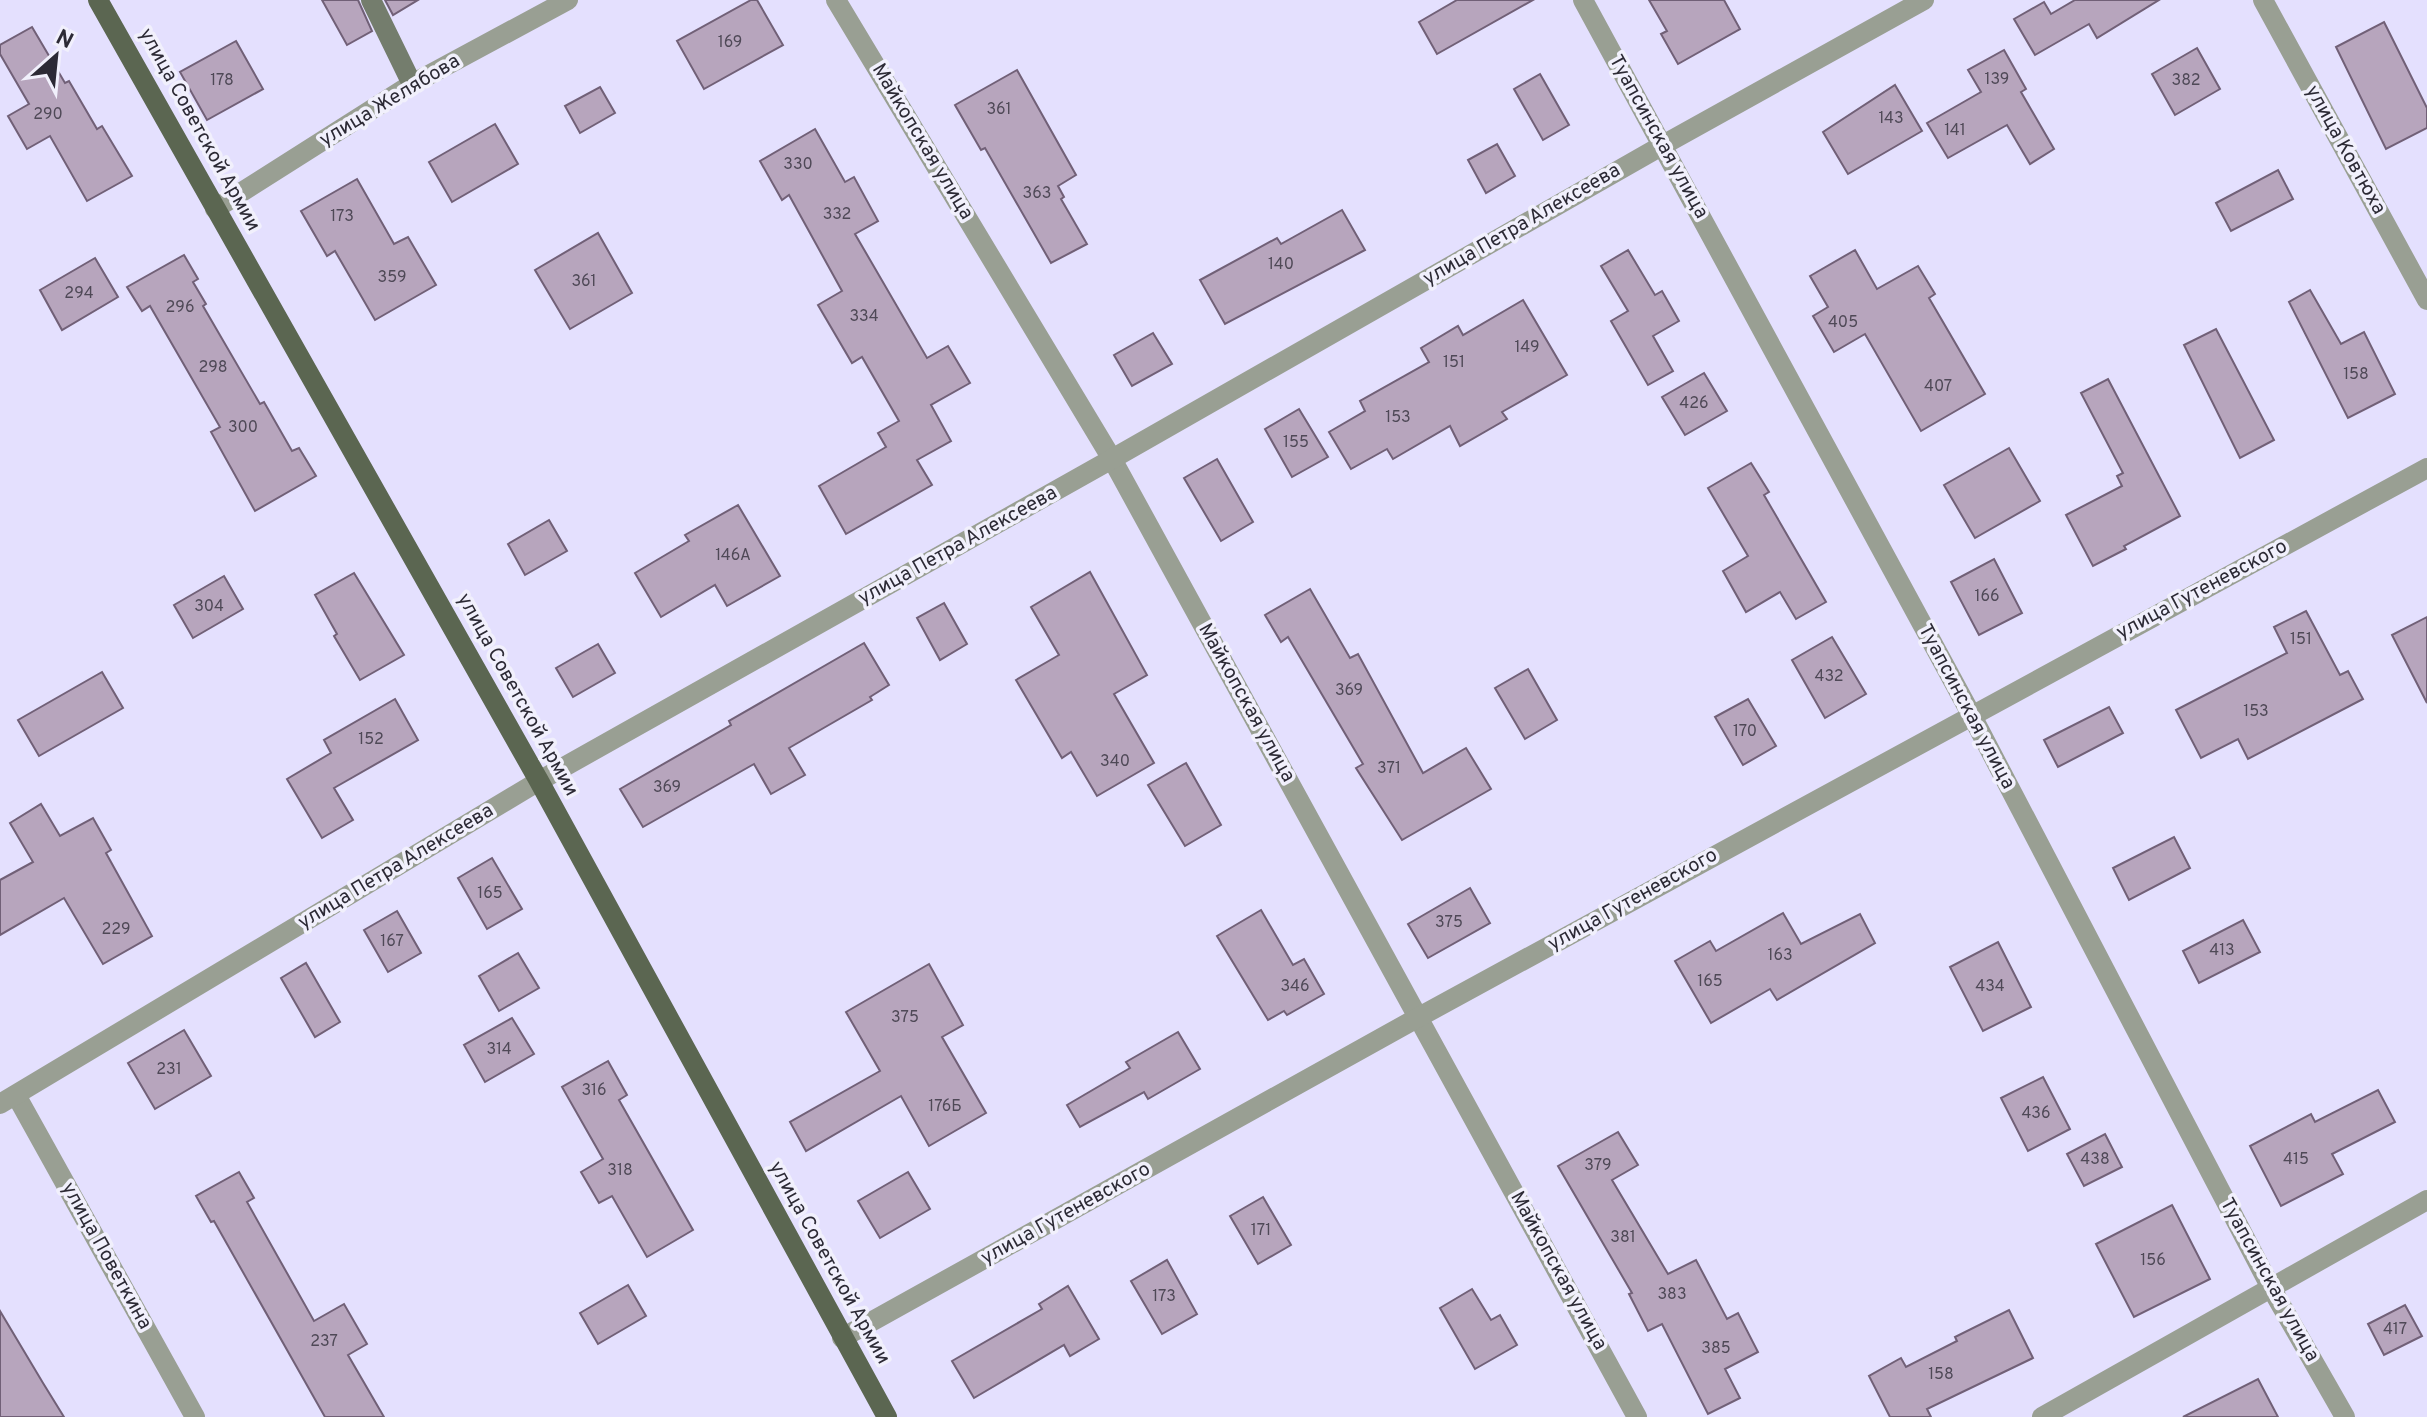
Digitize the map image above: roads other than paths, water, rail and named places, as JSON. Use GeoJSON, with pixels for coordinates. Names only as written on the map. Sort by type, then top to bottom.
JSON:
{"type":"FeatureCollection","features":[{"type":"Feature","properties":{"kind":"main road","name":"улица Советской Армии"},"geometry":{"type":"LineString","coordinates":[[98,0],[539,781],[887,1417]]}},
{"type":"Feature","properties":{"kind":"street"},"geometry":{"type":"LineString","coordinates":[[371,0],[412,84]]}},
{"type":"Feature","properties":{"kind":"street","name":"улица Желябова"},"geometry":{"type":"LineString","coordinates":[[215,209],[412,84],[568,0]]}},
{"type":"Feature","properties":{"kind":"street","name":"Майкопская улица"},"geometry":{"type":"LineString","coordinates":[[836,0],[1112,459],[1637,1417]]}},
{"type":"Feature","properties":{"kind":"street","name":"Туапсинская улица"},"geometry":{"type":"LineString","coordinates":[[1583,0],[1971,714],[2270,1286],[2345,1417]]}},
{"type":"Feature","properties":{"kind":"street","name":"улица Петра Алексеева"},"geometry":{"type":"LineString","coordinates":[[8,1099],[539,781],[1924,0]]}},
{"type":"Feature","properties":{"kind":"street","name":"улица Ковтюха"},"geometry":{"type":"LineString","coordinates":[[2263,0],[2427,300]]}},
{"type":"Feature","properties":{"kind":"street","name":"улица Гутеневского"},"geometry":{"type":"LineString","coordinates":[[842,1338],[1971,714],[2427,468]]}},
{"type":"Feature","properties":{"kind":"street","name":"улица Поветкина"},"geometry":{"type":"LineString","coordinates":[[8,1099],[195,1417]]}},
{"type":"Feature","properties":{"kind":"street"},"geometry":{"type":"LineString","coordinates":[[2042,1417],[2427,1200]]}}]}
